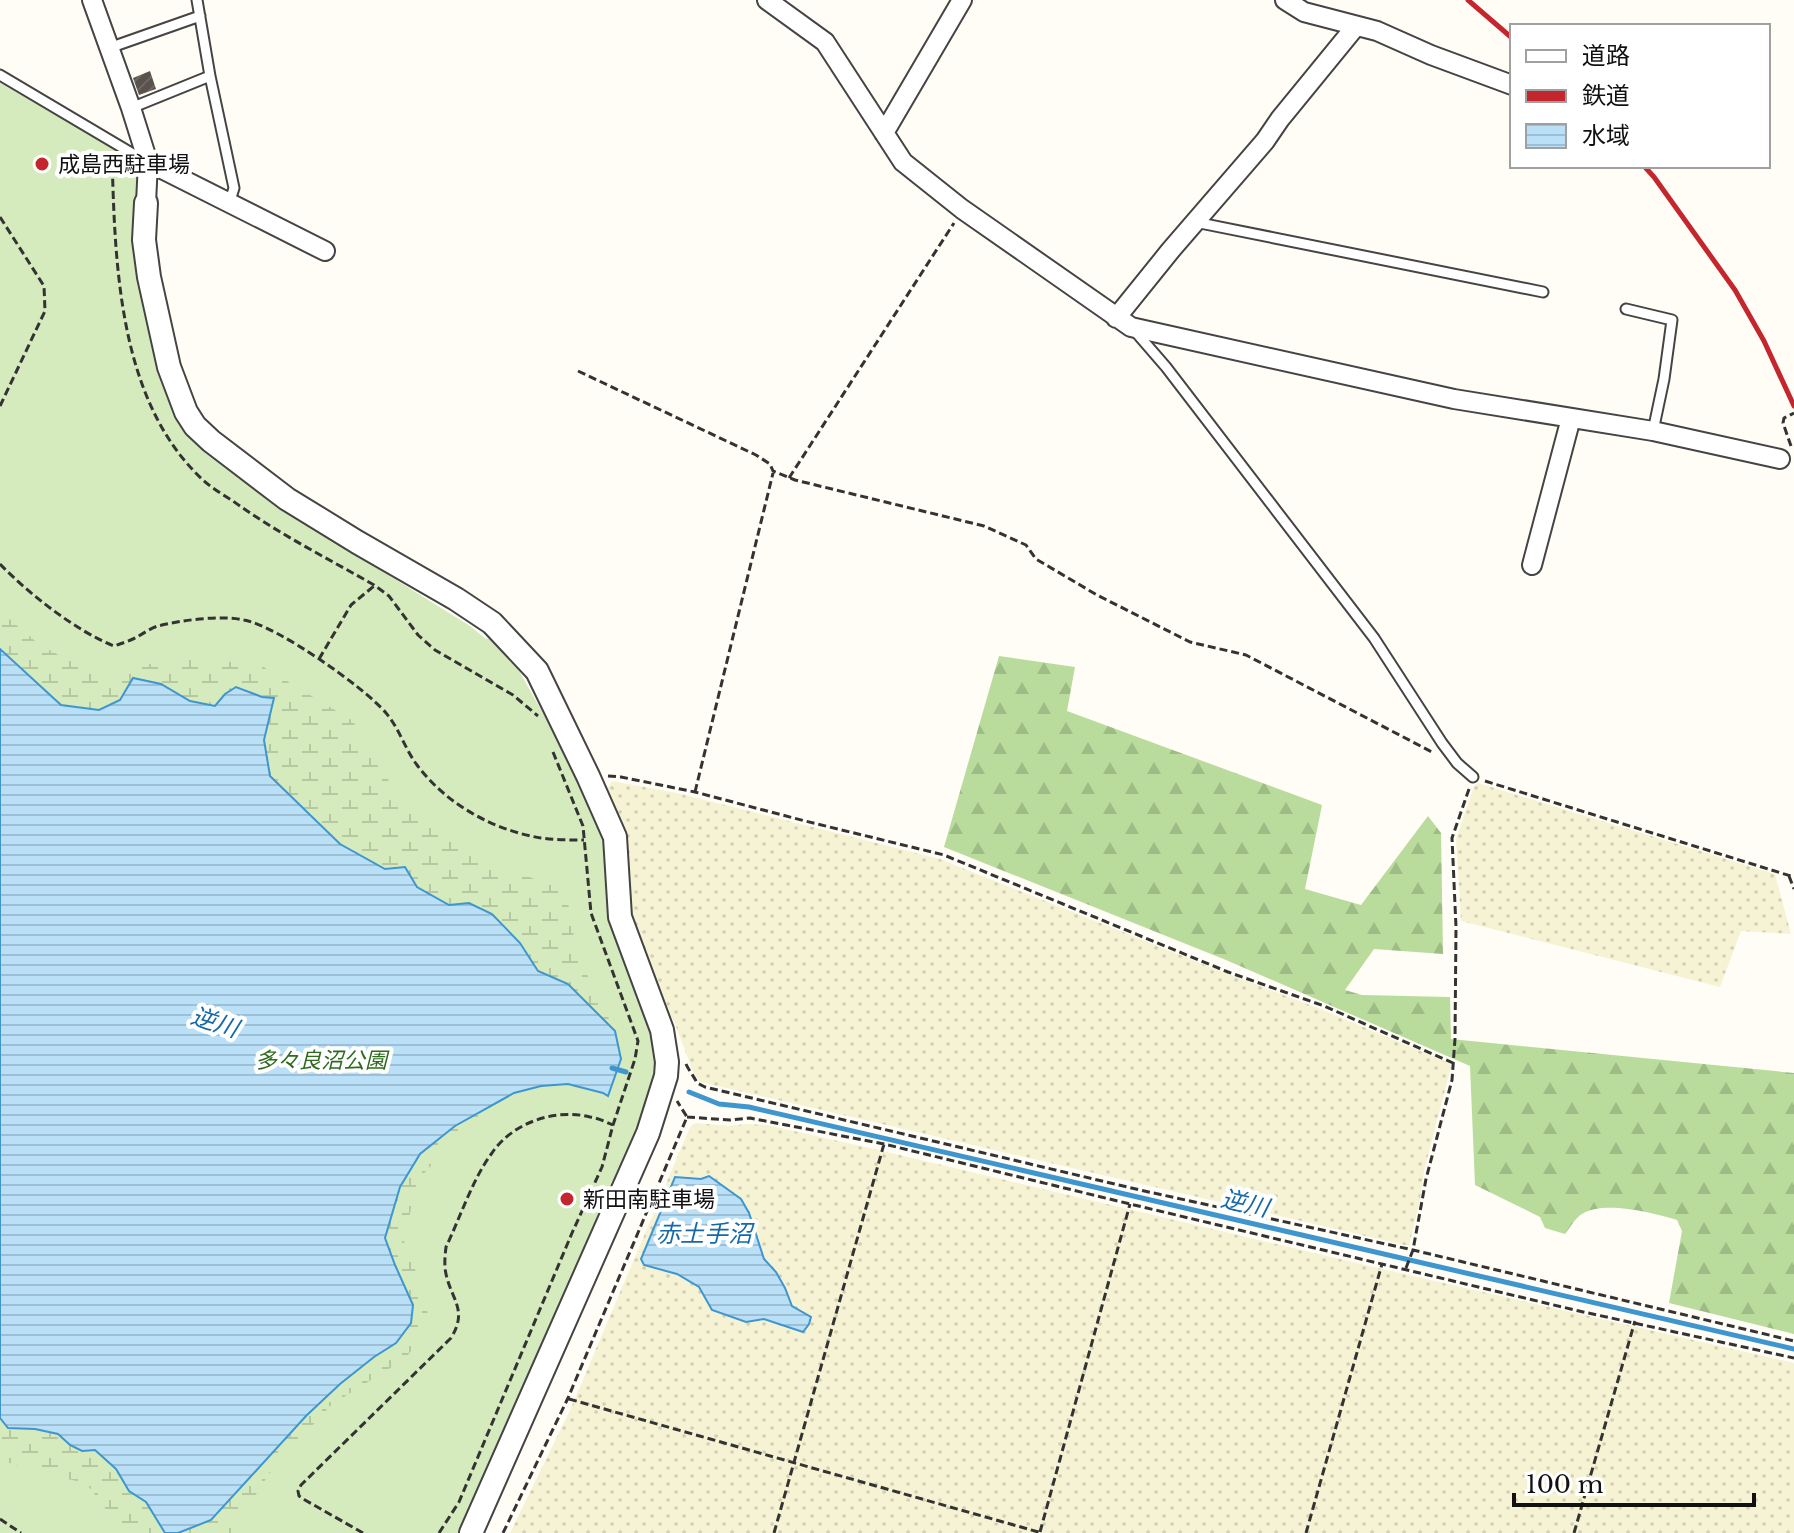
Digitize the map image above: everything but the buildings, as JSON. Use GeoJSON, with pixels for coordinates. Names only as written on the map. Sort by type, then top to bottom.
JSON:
{"type":"FeatureCollection","features":[{"type":"Feature","properties":{"kind":"street"},"geometry":{"type":"LineString","coordinates":[[92,0],[148,162],[144,240],[149,277],[169,367],[186,412],[211,441],[287,499],[492,623],[537,671],[615,837],[620,917],[662,1030],[666,1076],[648,1133],[471,1533]]}},
{"type":"Feature","properties":{"kind":"street"},"geometry":{"type":"LineString","coordinates":[[767,0],[825,42],[903,162],[962,209],[1124,322],[1454,399],[1653,431],[1780,459]]}},
{"type":"Feature","properties":{"kind":"street"},"geometry":{"type":"LineString","coordinates":[[884,133],[962,0]]}},
{"type":"Feature","properties":{"kind":"street"},"geometry":{"type":"LineString","coordinates":[[1285,0],[1304,12],[1377,31],[1510,84]]}},
{"type":"Feature","properties":{"kind":"street"},"geometry":{"type":"LineString","coordinates":[[1124,322],[1195,222],[1265,141],[1356,26]]}},
{"type":"Feature","properties":{"kind":"street"},"geometry":{"type":"LineString","coordinates":[[148,162],[325,251]]}},
{"type":"Feature","properties":{"kind":"street"},"geometry":{"type":"LineString","coordinates":[[1532,565],[1571,418]]}},
{"type":"Feature","properties":{"kind":"lane"},"geometry":{"type":"LineString","coordinates":[[197,0],[234,188],[229,204]]}},
{"type":"Feature","properties":{"kind":"lane"},"geometry":{"type":"LineString","coordinates":[[109,48],[200,16]]}},
{"type":"Feature","properties":{"kind":"lane"},"geometry":{"type":"LineString","coordinates":[[0,75],[148,162]]}},
{"type":"Feature","properties":{"kind":"lane"},"geometry":{"type":"LineString","coordinates":[[131,108],[210,76]]}},
{"type":"Feature","properties":{"kind":"lane"},"geometry":{"type":"LineString","coordinates":[[1195,222],[1543,292]]}},
{"type":"Feature","properties":{"kind":"lane"},"geometry":{"type":"LineString","coordinates":[[1626,309],[1672,320],[1653,431]]}},
{"type":"Feature","properties":{"kind":"lane"},"geometry":{"type":"LineString","coordinates":[[1124,322],[1166,367],[1374,638],[1442,743],[1473,777]]}},
{"type":"Feature","properties":{"kind":"path"},"geometry":{"type":"LineString","coordinates":[[112,155],[119,283],[137,373],[169,442],[204,481],[241,508],[374,585],[389,596],[418,635],[435,650],[513,695],[540,718]]}},
{"type":"Feature","properties":{"kind":"path"},"geometry":{"type":"LineString","coordinates":[[789,478],[962,209]]}},
{"type":"Feature","properties":{"kind":"path"},"geometry":{"type":"LineString","coordinates":[[0,217],[44,286],[45,311],[0,406]]}},
{"type":"Feature","properties":{"kind":"path"},"geometry":{"type":"LineString","coordinates":[[578,371],[756,455],[770,464],[773,471],[695,792]]}},
{"type":"Feature","properties":{"kind":"path"},"geometry":{"type":"LineString","coordinates":[[1780,459],[1786,458],[1791,451],[1783,423],[1784,418],[1794,413]]}},
{"type":"Feature","properties":{"kind":"path"},"geometry":{"type":"LineString","coordinates":[[773,471],[789,478],[984,526],[1026,545],[1036,559],[1097,595],[1190,642],[1246,655],[1457,763]]}},
{"type":"Feature","properties":{"kind":"path"},"geometry":{"type":"LineString","coordinates":[[0,564],[18,582],[92,637],[114,646],[155,626],[214,618],[245,620],[271,631],[319,659],[375,701],[389,717],[417,766],[462,808],[488,822],[529,835],[584,840]]}},
{"type":"Feature","properties":{"kind":"path"},"geometry":{"type":"LineString","coordinates":[[319,659],[351,605],[374,585]]}},
{"type":"Feature","properties":{"kind":"path"},"geometry":{"type":"LineString","coordinates":[[439,1533],[459,1502],[602,1167],[638,1041],[591,913],[583,826],[551,745]]}},
{"type":"Feature","properties":{"kind":"path"},"geometry":{"type":"LineString","coordinates":[[588,776],[621,777],[695,792],[944,855],[1228,972],[1324,1006],[1453,1063]]}},
{"type":"Feature","properties":{"kind":"path"},"geometry":{"type":"LineString","coordinates":[[1406,1268],[1449,1094],[1455,1039],[1456,927],[1452,838],[1473,777],[1791,877],[1794,889]]}},
{"type":"Feature","properties":{"kind":"path"},"geometry":{"type":"LineString","coordinates":[[686,1063],[697,1083],[705,1087],[1794,1341]]}},
{"type":"Feature","properties":{"kind":"path"},"geometry":{"type":"LineString","coordinates":[[677,1092],[677,1102],[687,1117]]}},
{"type":"Feature","properties":{"kind":"path"},"geometry":{"type":"LineString","coordinates":[[363,1533],[305,1500],[298,1491],[451,1338],[457,1328],[458,1307],[446,1274],[446,1247],[492,1152],[507,1136],[525,1125],[557,1115],[574,1114],[613,1125]]}},
{"type":"Feature","properties":{"kind":"path"},"geometry":{"type":"LineString","coordinates":[[687,1117],[750,1118],[884,1144],[1579,1311],[1794,1358]]}},
{"type":"Feature","properties":{"kind":"path"},"geometry":{"type":"LineString","coordinates":[[503,1533],[568,1398],[687,1117]]}},
{"type":"Feature","properties":{"kind":"path"},"geometry":{"type":"LineString","coordinates":[[774,1533],[884,1144]]}},
{"type":"Feature","properties":{"kind":"path"},"geometry":{"type":"LineString","coordinates":[[568,1398],[1041,1533],[1130,1204]]}},
{"type":"Feature","properties":{"kind":"path"},"geometry":{"type":"LineString","coordinates":[[1306,1533],[1382,1264]]}},
{"type":"Feature","properties":{"kind":"path"},"geometry":{"type":"LineString","coordinates":[[1574,1533],[1635,1321]]}},
{"type":"Feature","properties":{"kind":"path"},"geometry":{"type":"LineString","coordinates":[[0,1519],[21,1533]]}},
{"type":"Feature","properties":{"kind":"shaded area"},"geometry":{"type":"Polygon","coordinates":[[[612,781],[677,793],[940,859],[1449,1063],[1451,1067],[1424,1171],[1409,1246],[700,1082],[693,1072],[674,1021],[661,1007],[629,912],[618,818],[606,791],[612,781]]]}},
{"type":"Feature","properties":{"kind":"shaded area"},"geometry":{"type":"Polygon","coordinates":[[[1478,783],[1775,874],[1791,934],[1741,931],[1720,987],[1461,921],[1456,839],[1474,786],[1478,783]]]}},
{"type":"Feature","properties":{"kind":"shaded area"},"geometry":{"type":"Polygon","coordinates":[[[696,1123],[767,1125],[1794,1363],[1794,1533],[510,1533],[571,1408],[690,1127],[696,1123]]]}},
{"type":"Feature","properties":{"kind":"green space","name":"多々良沼公園"},"geometry":{"type":"Polygon","coordinates":[[[0,83],[142,164],[149,321],[168,396],[175,412],[204,449],[284,510],[486,639],[493,638],[512,658],[602,825],[608,855],[608,901],[656,1044],[659,1069],[641,1128],[463,1533],[0,1533],[0,83]]]}},
{"type":"Feature","properties":{"kind":"green space"},"geometry":{"type":"Polygon","coordinates":[[[0,611],[40,645],[98,676],[186,656],[262,666],[353,721],[370,754],[401,798],[477,857],[566,891],[577,954],[615,1031],[568,984],[538,971],[520,943],[469,903],[449,906],[417,887],[405,867],[385,869],[340,844],[270,775],[264,740],[274,698],[236,687],[215,706],[190,701],[161,684],[99,711],[61,705],[0,649],[0,611]]]}},
{"type":"Feature","properties":{"kind":"green space"},"geometry":{"type":"Polygon","coordinates":[[[999,656],[1075,667],[1067,711],[1322,805],[1305,889],[1361,905],[1428,816],[1441,833],[1443,954],[1374,949],[1345,990],[1362,995],[1450,997],[1451,1039],[1794,1073],[1794,1334],[1669,1303],[1682,1231],[1677,1220],[1629,1209],[1603,1208],[1582,1214],[1565,1234],[1545,1228],[1540,1217],[1475,1185],[1470,1066],[1226,960],[944,847],[999,656]]]}},
{"type":"Feature","properties":{"kind":"green space"},"geometry":{"type":"Polygon","coordinates":[[[514,1093],[453,1142],[417,1181],[404,1241],[422,1287],[430,1324],[406,1358],[331,1405],[273,1468],[231,1533],[178,1533],[211,1520],[306,1416],[340,1384],[396,1343],[411,1323],[413,1305],[385,1238],[400,1187],[420,1154],[455,1126],[514,1093]]]}},
{"type":"Feature","properties":{"kind":"green space"},"geometry":{"type":"Polygon","coordinates":[[[0,1418],[8,1428],[59,1434],[70,1445],[95,1450],[116,1469],[129,1491],[146,1502],[165,1533],[124,1533],[86,1483],[0,1460],[0,1418]]]}},
{"type":"Feature","properties":{"kind":"water"},"geometry":{"type":"Polygon","coordinates":[[[0,649],[61,705],[99,710],[120,700],[133,678],[161,684],[190,701],[215,706],[236,687],[274,698],[264,740],[270,776],[340,844],[385,869],[405,867],[417,887],[449,905],[469,903],[492,914],[520,943],[538,971],[568,984],[615,1031],[621,1059],[608,1096],[568,1084],[541,1086],[514,1093],[455,1126],[420,1154],[400,1187],[385,1238],[413,1305],[411,1323],[396,1343],[340,1384],[306,1416],[211,1520],[178,1533],[165,1533],[146,1502],[129,1491],[116,1469],[95,1450],[82,1451],[58,1434],[8,1428],[0,1418],[0,649]]]}},
{"type":"Feature","properties":{"kind":"water","name":"赤土手沼"},"geometry":{"type":"Polygon","coordinates":[[[709,1176],[741,1199],[749,1213],[764,1259],[776,1272],[792,1306],[811,1317],[803,1332],[764,1319],[746,1322],[712,1310],[699,1287],[677,1274],[644,1265],[641,1259],[675,1177],[701,1179],[709,1176]]]}},
{"type":"Feature","properties":{"kind":"waterway","name":"逆川"},"geometry":{"type":"LineString","coordinates":[[612,1068],[626,1072]]}},
{"type":"Feature","properties":{"kind":"waterway","name":"逆川"},"geometry":{"type":"LineString","coordinates":[[689,1092],[719,1104],[749,1107],[1794,1349]]}},
{"type":"Feature","properties":{"kind":"railway"},"geometry":{"type":"LineString","coordinates":[[1468,0],[1510,36]]}},
{"type":"Feature","properties":{"kind":"railway"},"geometry":{"type":"LineString","coordinates":[[1646,168],[1735,290],[1764,341],[1794,406]]}},
{"type":"Feature","properties":{"kind":"place","name":"成島西駐車場"},"geometry":{"type":"Point","coordinates":[42,164]}},
{"type":"Feature","properties":{"kind":"place","name":"新田南駐車場"},"geometry":{"type":"Point","coordinates":[567,1199]}}]}
